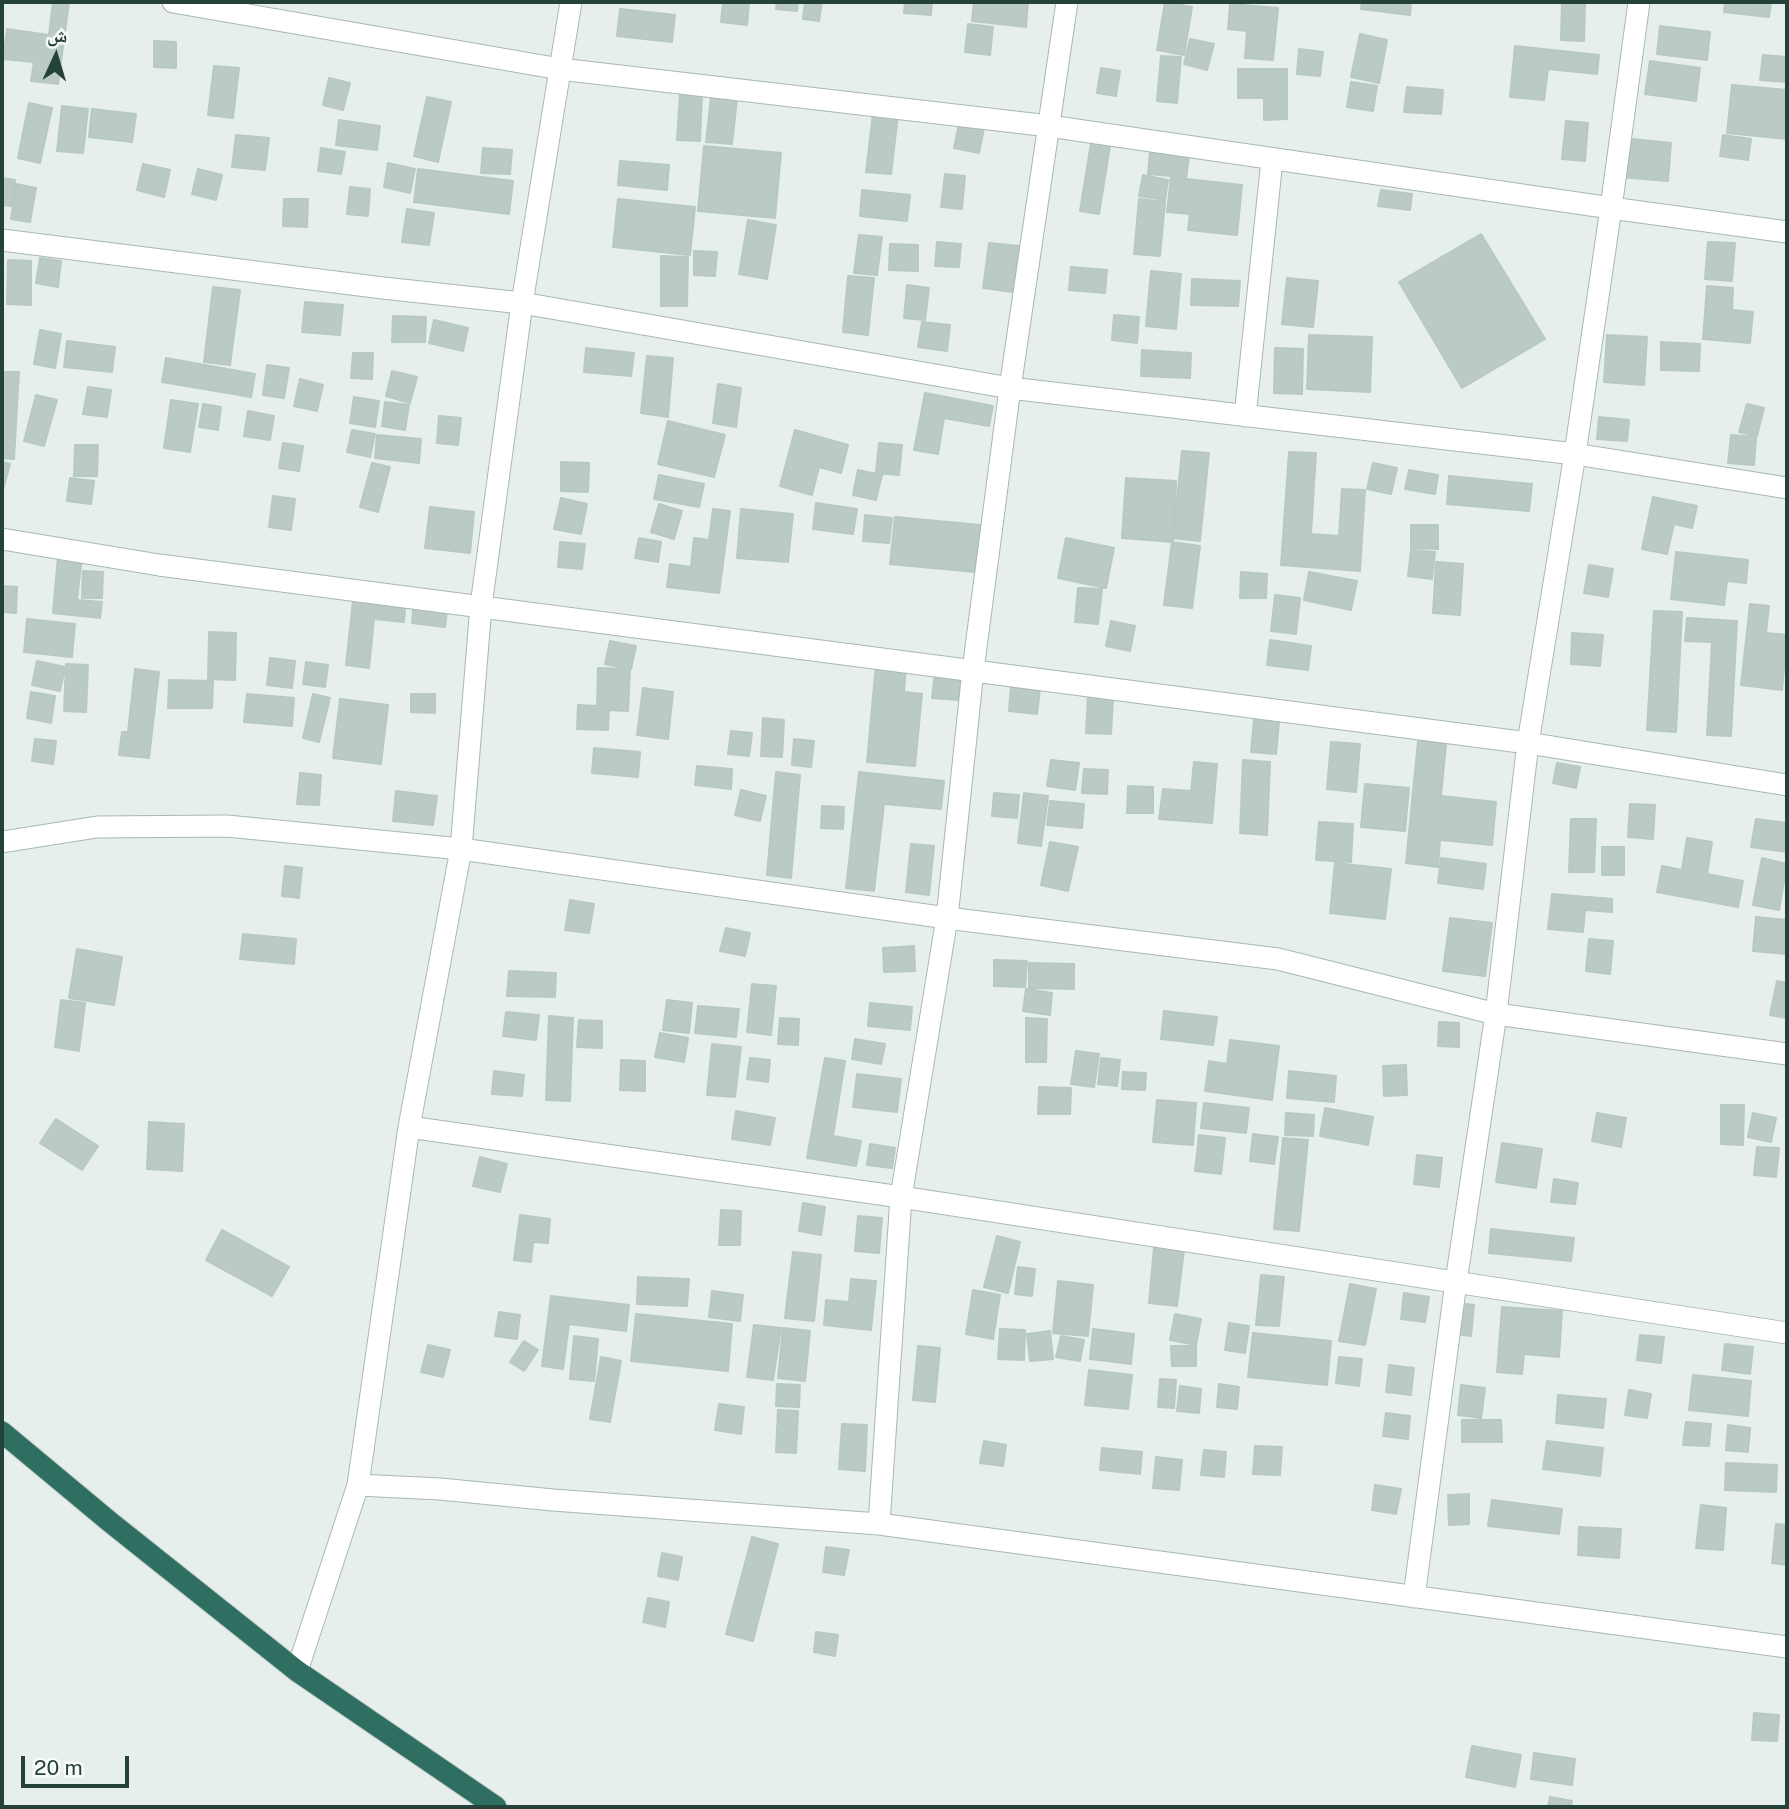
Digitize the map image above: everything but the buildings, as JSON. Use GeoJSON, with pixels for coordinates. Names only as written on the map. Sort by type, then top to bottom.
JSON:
{"type":"FeatureCollection","features":[{"type":"Feature","properties":{"kind":"highway"},"geometry":{"type":"LineString","coordinates":[[2,1432],[297,1671],[496,1807]]}},
{"type":"Feature","properties":{"kind":"street"},"geometry":{"type":"LineString","coordinates":[[173,2],[560,69],[1049,126],[1787,232]]}},
{"type":"Feature","properties":{"kind":"street"},"geometry":{"type":"LineString","coordinates":[[297,1671],[358,1485],[409,1127],[461,849],[481,606],[522,303],[571,2]]}},
{"type":"Feature","properties":{"kind":"street"},"geometry":{"type":"LineString","coordinates":[[879,1524],[901,1197],[947,918],[973,670],[1010,388],[1067,2]]}},
{"type":"Feature","properties":{"kind":"street"},"geometry":{"type":"LineString","coordinates":[[1414,1597],[1456,1282],[1496,1014],[1528,743],[1575,454],[1639,2]]}},
{"type":"Feature","properties":{"kind":"street"},"geometry":{"type":"LineString","coordinates":[[1245,416],[1272,160]]}},
{"type":"Feature","properties":{"kind":"street"},"geometry":{"type":"LineString","coordinates":[[2,240],[522,303],[1010,388],[1575,454],[1787,488]]}},
{"type":"Feature","properties":{"kind":"street"},"geometry":{"type":"LineString","coordinates":[[2,539],[159,565],[1528,743],[1787,785]]}},
{"type":"Feature","properties":{"kind":"street"},"geometry":{"type":"LineString","coordinates":[[2,842],[97,827],[227,825],[461,849],[947,918],[1278,959],[1496,1014],[1787,1054]]}},
{"type":"Feature","properties":{"kind":"street"},"geometry":{"type":"LineString","coordinates":[[409,1127],[901,1197],[1787,1333]]}},
{"type":"Feature","properties":{"kind":"street"},"geometry":{"type":"LineString","coordinates":[[358,1485],[440,1489],[879,1524],[1787,1647]]}}]}
